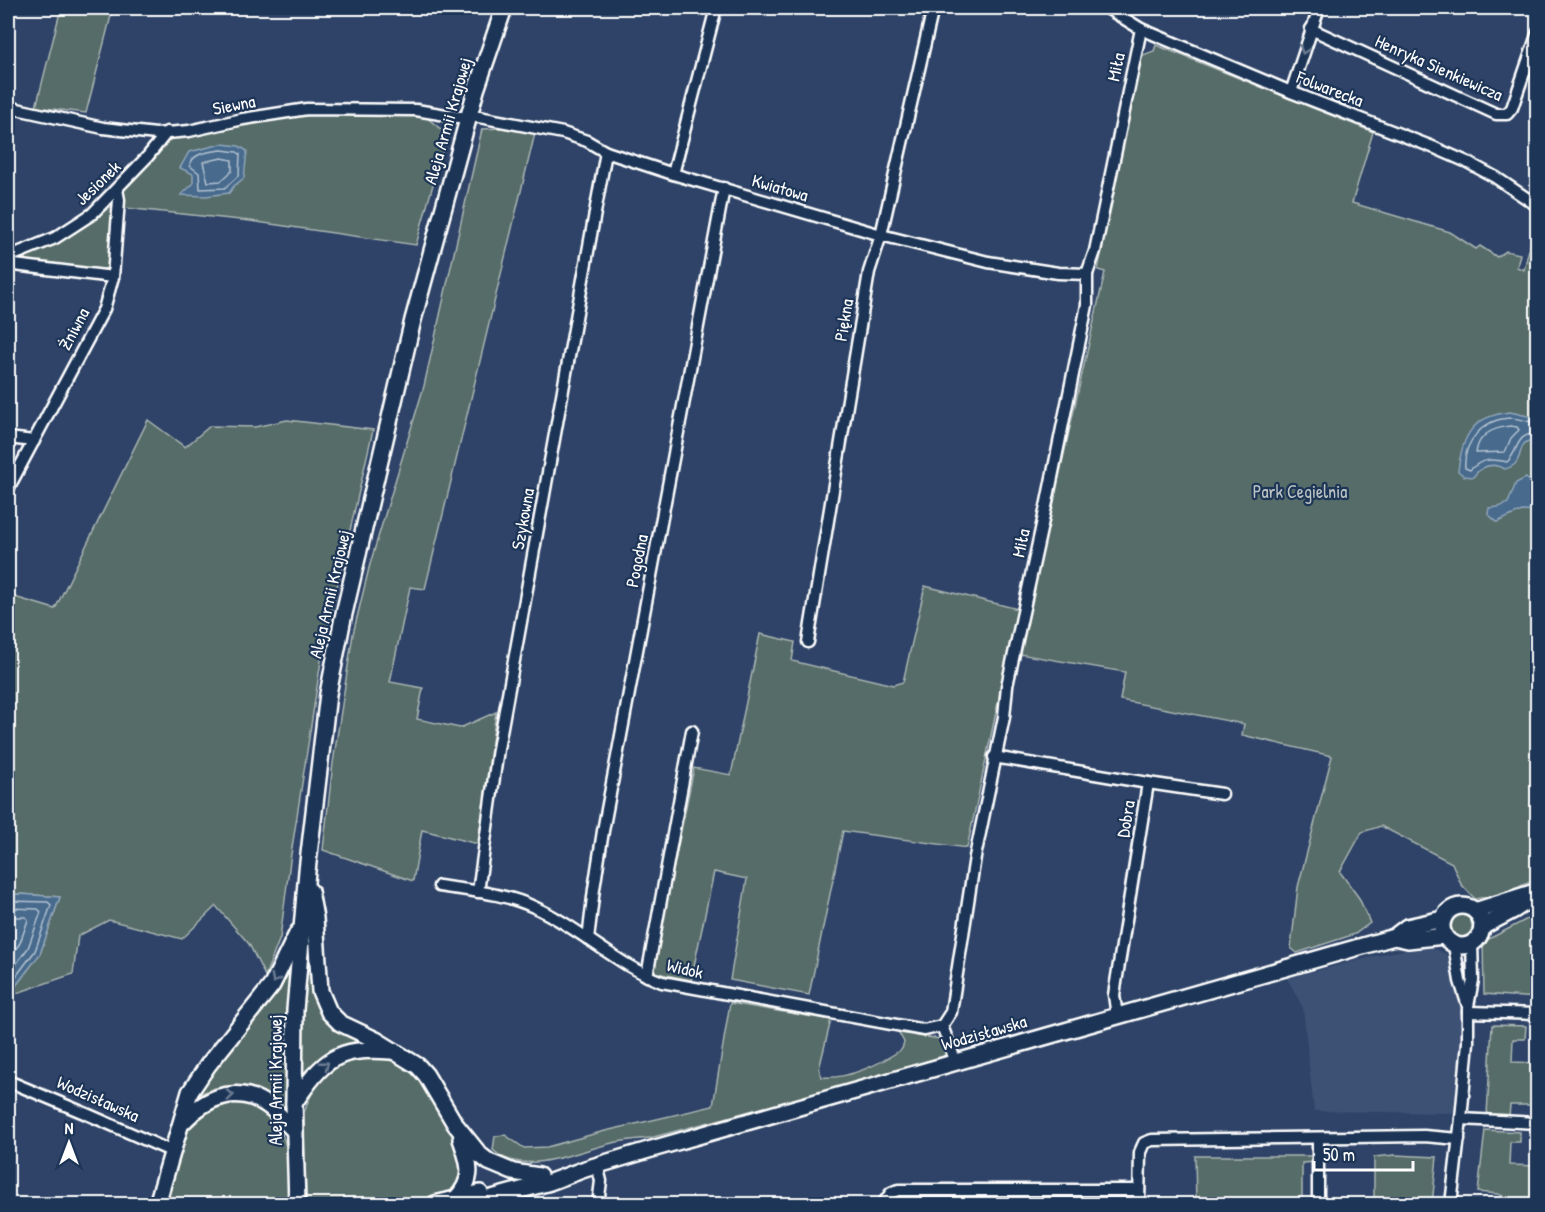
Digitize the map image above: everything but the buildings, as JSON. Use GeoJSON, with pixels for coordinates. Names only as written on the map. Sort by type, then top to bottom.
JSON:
{"type":"FeatureCollection","features":[{"type":"Feature","properties":{"kind":"main road","name":"Aleja Armii Krajowej"},"geometry":{"type":"LineString","coordinates":[[297,1204],[294,1103],[295,1010],[301,927],[328,694],[343,618],[413,320],[468,117],[504,8]]}},
{"type":"Feature","properties":{"kind":"main road"},"geometry":{"type":"LineString","coordinates":[[307,871],[315,918],[320,991],[324,1005],[340,1023],[376,1040],[413,1062],[423,1071],[455,1124],[480,1155],[489,1162],[513,1172],[539,1176]]}},
{"type":"Feature","properties":{"kind":"main road"},"geometry":{"type":"LineString","coordinates":[[1476,911],[1507,899],[1538,893]]}},
{"type":"Feature","properties":{"kind":"main road"},"geometry":{"type":"LineString","coordinates":[[1482,927],[1514,910],[1538,893]]}},
{"type":"Feature","properties":{"kind":"main road"},"geometry":{"type":"LineString","coordinates":[[1456,906],[1466,906],[1476,911],[1481,918],[1482,927],[1479,937],[1464,946],[1449,941],[1441,926],[1450,909],[1456,906]]}},
{"type":"Feature","properties":{"kind":"main road","name":"Wodzisławska"},"geometry":{"type":"LineString","coordinates":[[470,1204],[487,1202],[591,1167],[1394,937],[1407,927],[1443,919]]}},
{"type":"Feature","properties":{"kind":"main road"},"geometry":{"type":"LineString","coordinates":[[157,1204],[190,1092],[208,1065],[272,985],[301,927]]}},
{"type":"Feature","properties":{"kind":"main road","name":"Wodzisławska"},"geometry":{"type":"LineString","coordinates":[[1394,937],[1408,940],[1449,941]]}},
{"type":"Feature","properties":{"kind":"main road"},"geometry":{"type":"LineString","coordinates":[[294,1103],[317,1071],[336,1057],[362,1050],[393,1052]]}},
{"type":"Feature","properties":{"kind":"main road"},"geometry":{"type":"LineString","coordinates":[[181,1124],[193,1111],[216,1097],[242,1094],[271,1107],[295,1131]]}},
{"type":"Feature","properties":{"kind":"main road"},"geometry":{"type":"LineString","coordinates":[[455,1124],[469,1159],[467,1183],[455,1200]]}},
{"type":"Feature","properties":{"kind":"main road","name":"Wodzisławska"},"geometry":{"type":"LineString","coordinates":[[435,1204],[539,1176],[591,1167]]}},
{"type":"Feature","properties":{"kind":"street"},"geometry":{"type":"LineString","coordinates":[[672,174],[716,8]]}},
{"type":"Feature","properties":{"kind":"street","name":"Piękna"},"geometry":{"type":"LineString","coordinates":[[808,642],[869,272],[881,235],[933,8]]}},
{"type":"Feature","properties":{"kind":"street","name":"Folwarecka"},"geometry":{"type":"LineString","coordinates":[[1107,8],[1141,29],[1467,162],[1495,177],[1538,206]]}},
{"type":"Feature","properties":{"kind":"street"},"geometry":{"type":"LineString","coordinates":[[1291,92],[1319,8]]}},
{"type":"Feature","properties":{"kind":"street","name":"Miła"},"geometry":{"type":"LineString","coordinates":[[942,1026],[951,1012],[976,849],[1004,717],[1007,686],[1087,305],[1087,274],[1095,251],[1141,29]]}},
{"type":"Feature","properties":{"kind":"street","name":"Henryka Sienkiewicza"},"geometry":{"type":"LineString","coordinates":[[1311,29],[1496,114],[1503,115],[1508,114],[1512,108],[1538,32]]}},
{"type":"Feature","properties":{"kind":"street","name":"Siewna"},"geometry":{"type":"LineString","coordinates":[[8,107],[103,128],[156,134],[189,131],[243,119],[307,109],[416,110],[468,117]]}},
{"type":"Feature","properties":{"kind":"street","name":"Kwiatowa"},"geometry":{"type":"LineString","coordinates":[[468,117],[563,133],[587,141],[606,152],[672,174],[881,235],[988,262],[1058,273],[1087,274]]}},
{"type":"Feature","properties":{"kind":"street","name":"Jesionek"},"geometry":{"type":"LineString","coordinates":[[8,258],[55,238],[92,214],[167,132]]}},
{"type":"Feature","properties":{"kind":"street","name":"Szykowna"},"geometry":{"type":"LineString","coordinates":[[478,892],[498,749],[606,152]]}},
{"type":"Feature","properties":{"kind":"street","name":"Pogodna"},"geometry":{"type":"LineString","coordinates":[[588,939],[605,819],[724,188]]}},
{"type":"Feature","properties":{"kind":"street","name":"Żniwna"},"geometry":{"type":"LineString","coordinates":[[8,489],[104,309],[112,278],[119,200],[117,189]]}},
{"type":"Feature","properties":{"kind":"street"},"geometry":{"type":"LineString","coordinates":[[8,258],[14,265],[112,278]]}},
{"type":"Feature","properties":{"kind":"street"},"geometry":{"type":"LineString","coordinates":[[8,438],[34,441]]}},
{"type":"Feature","properties":{"kind":"street"},"geometry":{"type":"LineString","coordinates":[[647,976],[692,731]]}},
{"type":"Feature","properties":{"kind":"street","name":"Dobra"},"geometry":{"type":"LineString","coordinates":[[994,757],[1148,783],[1114,995],[1117,1016]]}},
{"type":"Feature","properties":{"kind":"street"},"geometry":{"type":"LineString","coordinates":[[1148,783],[1222,794]]}},
{"type":"Feature","properties":{"kind":"street","name":"Widok"},"geometry":{"type":"LineString","coordinates":[[439,886],[501,896],[533,906],[647,976],[686,988],[924,1030],[942,1026]]}},
{"type":"Feature","properties":{"kind":"street"},"geometry":{"type":"LineString","coordinates":[[1449,941],[1468,1009]]}},
{"type":"Feature","properties":{"kind":"street"},"geometry":{"type":"LineString","coordinates":[[1451,1204],[1461,1119],[1468,1009],[1473,980],[1472,943]]}},
{"type":"Feature","properties":{"kind":"street"},"geometry":{"type":"LineString","coordinates":[[1468,1009],[1538,1014]]}},
{"type":"Feature","properties":{"kind":"street"},"geometry":{"type":"LineString","coordinates":[[942,1026],[956,1062]]}},
{"type":"Feature","properties":{"kind":"street","name":"Wodzisławska"},"geometry":{"type":"LineString","coordinates":[[8,1082],[172,1152]]}},
{"type":"Feature","properties":{"kind":"street"},"geometry":{"type":"LineString","coordinates":[[1461,1119],[1538,1123]]}},
{"type":"Feature","properties":{"kind":"street"},"geometry":{"type":"LineString","coordinates":[[1139,1204],[1140,1152],[1144,1143],[1152,1140],[1424,1136],[1459,1139]]}},
{"type":"Feature","properties":{"kind":"street"},"geometry":{"type":"LineString","coordinates":[[1318,1138],[1318,1204]]}},
{"type":"Feature","properties":{"kind":"street"},"geometry":{"type":"LineString","coordinates":[[591,1167],[601,1181],[598,1204]]}},
{"type":"Feature","properties":{"kind":"street"},"geometry":{"type":"LineString","coordinates":[[883,1204],[891,1193],[898,1190],[1139,1190]]}},
{"type":"Feature","properties":{"kind":"shaded area"},"geometry":{"type":"Polygon","coordinates":[[[1431,947],[1446,954],[1465,1009],[1457,1113],[1314,1111],[1303,1008],[1287,978],[1392,952],[1431,947]]]}},
{"type":"Feature","properties":{"kind":"green space"},"geometry":{"type":"Polygon","coordinates":[[[61,8],[113,8],[86,113],[36,107],[61,8]]]}},
{"type":"Feature","properties":{"kind":"green space","name":"Park Cegielnia"},"geometry":{"type":"Polygon","coordinates":[[[1156,45],[1373,132],[1352,203],[1450,232],[1476,249],[1480,246],[1497,257],[1506,251],[1520,254],[1517,267],[1524,270],[1537,221],[1537,879],[1501,894],[1475,899],[1461,884],[1452,863],[1381,826],[1362,832],[1340,872],[1359,898],[1370,923],[1355,934],[1297,953],[1291,948],[1298,887],[1332,756],[1242,735],[1244,724],[1120,700],[1125,672],[1019,654],[1105,272],[1098,270],[1139,61],[1143,55],[1154,51],[1156,45]]]}},
{"type":"Feature","properties":{"kind":"green space"},"geometry":{"type":"Polygon","coordinates":[[[311,115],[425,116],[444,132],[445,142],[416,245],[250,221],[125,208],[123,190],[171,138],[311,115]]]}},
{"type":"Feature","properties":{"kind":"green space"},"geometry":{"type":"Polygon","coordinates":[[[501,128],[535,133],[425,589],[410,587],[390,682],[423,688],[417,719],[460,728],[496,712],[478,844],[422,830],[413,881],[323,850],[333,763],[353,634],[370,564],[424,386],[482,129],[501,128]]]}},
{"type":"Feature","properties":{"kind":"green space"},"geometry":{"type":"Polygon","coordinates":[[[113,205],[111,258],[107,268],[96,271],[24,261],[27,255],[74,233],[113,205]]]}},
{"type":"Feature","properties":{"kind":"green space"},"geometry":{"type":"Polygon","coordinates":[[[148,420],[185,447],[210,426],[255,427],[287,420],[373,430],[323,648],[280,938],[265,976],[249,944],[216,906],[182,939],[109,920],[78,936],[73,974],[8,996],[40,954],[60,897],[8,895],[8,595],[55,609],[148,420]]]}},
{"type":"Feature","properties":{"kind":"green space"},"geometry":{"type":"Polygon","coordinates":[[[925,586],[1018,609],[967,848],[843,831],[809,995],[730,980],[747,879],[714,872],[691,980],[652,972],[694,768],[731,775],[760,634],[795,642],[792,661],[893,685],[903,682],[925,586]]]}},
{"type":"Feature","properties":{"kind":"green space"},"geometry":{"type":"Polygon","coordinates":[[[1537,914],[1537,998],[1484,994],[1483,942],[1537,914]]]}},
{"type":"Feature","properties":{"kind":"green space"},"geometry":{"type":"Polygon","coordinates":[[[1461,915],[1469,918],[1472,926],[1469,934],[1461,937],[1453,934],[1450,926],[1453,918],[1461,915]]]}},
{"type":"Feature","properties":{"kind":"green space"},"geometry":{"type":"Polygon","coordinates":[[[284,972],[291,973],[287,1024],[287,1107],[285,1108],[254,1089],[243,1087],[220,1087],[197,1096],[196,1095],[284,972]]]}},
{"type":"Feature","properties":{"kind":"green space"},"geometry":{"type":"Polygon","coordinates":[[[305,974],[312,974],[313,984],[359,1039],[327,1053],[302,1074],[302,1023],[305,974]]]}},
{"type":"Feature","properties":{"kind":"green space"},"geometry":{"type":"Polygon","coordinates":[[[730,1003],[831,1020],[819,1069],[822,1077],[842,1076],[885,1060],[902,1049],[904,1042],[899,1033],[941,1039],[946,1047],[945,1054],[940,1060],[650,1138],[617,1142],[553,1160],[520,1162],[506,1158],[493,1150],[495,1136],[505,1135],[524,1148],[547,1147],[713,1106],[730,1003]]]}},
{"type":"Feature","properties":{"kind":"green space"},"geometry":{"type":"Polygon","coordinates":[[[1492,1025],[1526,1026],[1525,1039],[1513,1039],[1512,1062],[1537,1063],[1537,1105],[1510,1105],[1509,1117],[1487,1115],[1492,1025]]]}},
{"type":"Feature","properties":{"kind":"green space"},"geometry":{"type":"Polygon","coordinates":[[[368,1058],[399,1063],[420,1078],[461,1150],[463,1162],[458,1184],[446,1196],[418,1204],[379,1206],[306,1204],[304,1113],[308,1102],[313,1091],[327,1075],[345,1064],[368,1058]]]}},
{"type":"Feature","properties":{"kind":"green space"},"geometry":{"type":"Polygon","coordinates":[[[227,1103],[249,1106],[265,1112],[276,1122],[287,1151],[289,1204],[164,1204],[181,1145],[191,1124],[201,1114],[227,1103]]]}},
{"type":"Feature","properties":{"kind":"green space"},"geometry":{"type":"Polygon","coordinates":[[[1485,1130],[1520,1132],[1520,1142],[1510,1142],[1509,1165],[1537,1166],[1537,1201],[1512,1200],[1498,1194],[1478,1192],[1485,1130]]]}},
{"type":"Feature","properties":{"kind":"green space"},"geometry":{"type":"Polygon","coordinates":[[[1395,1155],[1437,1157],[1432,1204],[1374,1204],[1374,1157],[1395,1155]]]}},
{"type":"Feature","properties":{"kind":"green space"},"geometry":{"type":"Polygon","coordinates":[[[1195,1156],[1314,1156],[1314,1162],[1302,1163],[1302,1204],[1196,1204],[1195,1156]]]}},
{"type":"Feature","properties":{"kind":"water"},"geometry":{"type":"Polygon","coordinates":[[[222,144],[239,146],[247,151],[244,178],[229,193],[206,196],[181,195],[193,184],[193,174],[180,168],[189,152],[222,144]]]}},
{"type":"Feature","properties":{"kind":"water"},"geometry":{"type":"Polygon","coordinates":[[[1510,412],[1537,418],[1537,439],[1530,440],[1523,445],[1518,460],[1511,467],[1505,469],[1487,466],[1473,477],[1464,476],[1458,471],[1462,448],[1471,430],[1486,418],[1510,412]]]}},
{"type":"Feature","properties":{"kind":"water"},"geometry":{"type":"Polygon","coordinates":[[[1526,478],[1531,482],[1537,482],[1537,512],[1522,511],[1497,522],[1488,514],[1489,508],[1508,503],[1516,483],[1526,478]]]}},
{"type":"Feature","properties":{"kind":"water"},"geometry":{"type":"Polygon","coordinates":[[[8,895],[60,897],[40,954],[8,996],[8,895]]]}}]}
